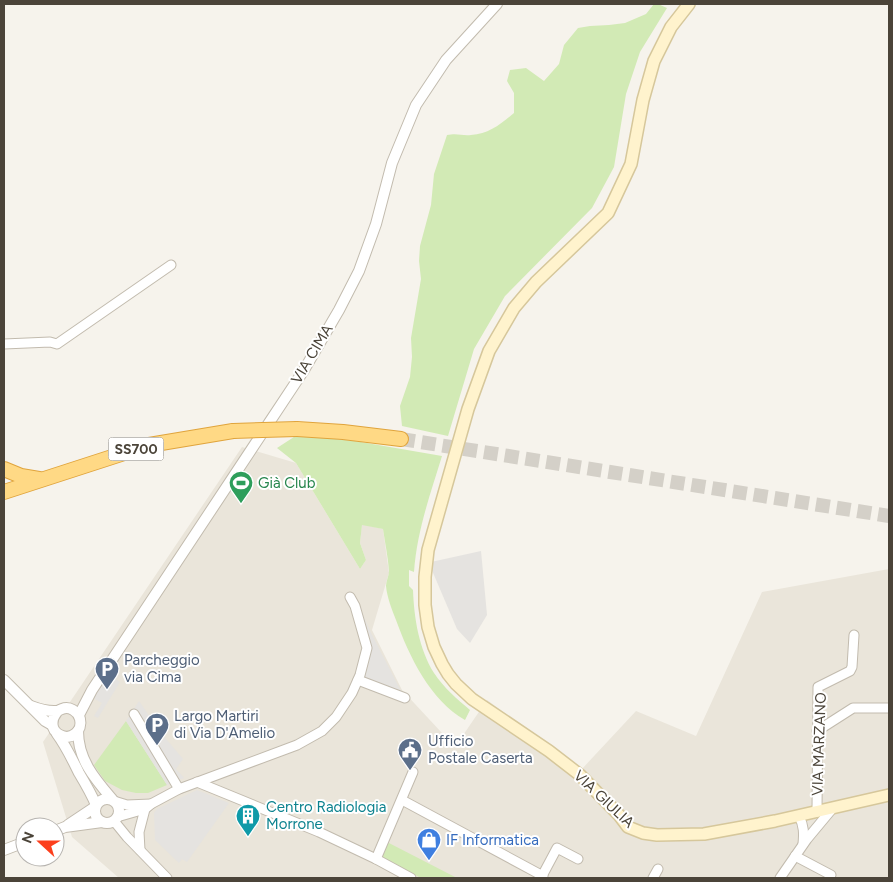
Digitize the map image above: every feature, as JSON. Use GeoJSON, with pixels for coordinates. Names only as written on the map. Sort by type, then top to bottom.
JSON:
{"type":"FeatureCollection","features":[{"type":"Feature","properties":{"kind":"highway","name":"SS700"},"geometry":{"type":"LineString","coordinates":[[4,492],[149,445],[233,431],[297,429],[401,439]]}},
{"type":"Feature","properties":{"kind":"highway","name":"SS700"},"geometry":{"type":"LineString","coordinates":[[4,469],[21,476],[42,479]]}},
{"type":"Feature","properties":{"kind":"main road","name":"VIA GIULIA"},"geometry":{"type":"LineString","coordinates":[[689,4],[671,28],[654,61],[643,100],[631,164],[608,213],[536,282],[514,308],[489,352],[468,409],[428,550],[424,605],[428,627],[442,664],[460,688],[580,775],[619,815],[628,827],[642,833],[657,835],[704,834],[799,816],[889,795]]}},
{"type":"Feature","properties":{"kind":"street","name":"VIA CIMA"},"geometry":{"type":"LineString","coordinates":[[78,715],[92,690],[304,370],[359,271],[376,224],[392,163],[416,105],[446,60],[497,4]]}},
{"type":"Feature","properties":{"kind":"street"},"geometry":{"type":"LineString","coordinates":[[4,344],[50,342],[57,344],[171,265]]}},
{"type":"Feature","properties":{"kind":"street"},"geometry":{"type":"LineString","coordinates":[[65,827],[106,823],[148,807],[179,789],[297,745],[322,731],[336,717],[352,693],[358,680],[367,648],[356,606],[350,597]]}},
{"type":"Feature","properties":{"kind":"street","name":"VIA MARZANO"},"geometry":{"type":"LineString","coordinates":[[817,812],[818,687],[850,671],[852,667],[854,635]]}},
{"type":"Feature","properties":{"kind":"street"},"geometry":{"type":"LineString","coordinates":[[4,680],[45,721],[64,736],[75,734],[78,731]]}},
{"type":"Feature","properties":{"kind":"street"},"geometry":{"type":"LineString","coordinates":[[358,680],[405,698]]}},
{"type":"Feature","properties":{"kind":"street","name":"VIA CIMA"},"geometry":{"type":"LineString","coordinates":[[62,710],[92,690]]}},
{"type":"Feature","properties":{"kind":"street"},"geometry":{"type":"LineString","coordinates":[[31,706],[46,710],[76,711],[81,723],[78,731],[78,742],[85,762],[97,782],[118,806],[119,810],[115,819]]}},
{"type":"Feature","properties":{"kind":"street"},"geometry":{"type":"LineString","coordinates":[[817,731],[853,708],[889,708]]}},
{"type":"Feature","properties":{"kind":"street"},"geometry":{"type":"LineString","coordinates":[[62,710],[53,718],[55,729],[90,789],[96,806],[97,818],[102,822]]}},
{"type":"Feature","properties":{"kind":"street"},"geometry":{"type":"LineString","coordinates":[[134,714],[179,789]]}},
{"type":"Feature","properties":{"kind":"street"},"geometry":{"type":"LineString","coordinates":[[376,859],[413,772]]}},
{"type":"Feature","properties":{"kind":"street"},"geometry":{"type":"LineString","coordinates":[[197,782],[320,832],[411,878]]}},
{"type":"Feature","properties":{"kind":"street"},"geometry":{"type":"LineString","coordinates":[[65,827],[107,798],[127,805],[148,807]]}},
{"type":"Feature","properties":{"kind":"street"},"geometry":{"type":"LineString","coordinates":[[402,800],[542,877],[557,848],[578,858]]}},
{"type":"Feature","properties":{"kind":"street"},"geometry":{"type":"LineString","coordinates":[[140,850],[139,832],[148,807]]}},
{"type":"Feature","properties":{"kind":"street"},"geometry":{"type":"LineString","coordinates":[[780,878],[832,809]]}},
{"type":"Feature","properties":{"kind":"street"},"geometry":{"type":"LineString","coordinates":[[799,816],[803,824],[804,844]]}},
{"type":"Feature","properties":{"kind":"street"},"geometry":{"type":"LineString","coordinates":[[115,819],[126,837],[167,878]]}},
{"type":"Feature","properties":{"kind":"street"},"geometry":{"type":"LineString","coordinates":[[796,857],[831,874]]}},
{"type":"Feature","properties":{"kind":"street"},"geometry":{"type":"LineString","coordinates":[[653,878],[658,869]]}},
{"type":"Feature","properties":{"kind":"shaded area"},"geometry":{"type":"Polygon","coordinates":[[[242,447],[296,463],[360,569],[366,560],[360,543],[362,524],[383,529],[389,573],[372,630],[402,690],[455,747],[487,700],[581,770],[636,711],[696,736],[762,592],[889,569],[889,878],[119,878],[72,837],[43,742],[242,447]]]}},
{"type":"Feature","properties":{"kind":"shaded area"},"geometry":{"type":"Polygon","coordinates":[[[481,551],[487,615],[470,643],[457,629],[431,568],[431,562],[481,551]]]}},
{"type":"Feature","properties":{"kind":"shaded area"},"geometry":{"type":"Polygon","coordinates":[[[360,615],[363,615],[401,691],[398,698],[359,684],[369,647],[360,615]]]}},
{"type":"Feature","properties":{"kind":"shaded area","name":"Parcheggio via Cima"},"geometry":{"type":"Polygon","coordinates":[[[109,675],[120,682],[98,718],[94,716],[102,703],[93,698],[109,675]]]}},
{"type":"Feature","properties":{"kind":"shaded area","name":"Largo Martiri di Via D'Amelio"},"geometry":{"type":"Polygon","coordinates":[[[139,701],[161,733],[183,759],[176,769],[184,778],[167,785],[126,721],[139,701]]]}},
{"type":"Feature","properties":{"kind":"shaded area"},"geometry":{"type":"Polygon","coordinates":[[[197,790],[229,803],[187,862],[182,859],[179,863],[155,840],[154,813],[157,809],[197,790]]]}},
{"type":"Feature","properties":{"kind":"green space"},"geometry":{"type":"Polygon","coordinates":[[[654,4],[667,8],[640,52],[626,94],[614,167],[592,208],[505,296],[474,349],[448,436],[402,426],[400,406],[410,377],[411,338],[421,279],[420,246],[431,205],[434,174],[447,135],[483,133],[499,125],[514,113],[514,93],[507,81],[510,70],[526,68],[544,81],[559,64],[564,45],[578,28],[625,23],[646,14],[654,4]]]}},
{"type":"Feature","properties":{"kind":"green space"},"geometry":{"type":"Polygon","coordinates":[[[297,435],[355,441],[442,456],[421,528],[414,572],[409,570],[409,586],[413,590],[416,622],[421,644],[429,664],[442,684],[470,710],[465,720],[441,701],[431,689],[407,648],[387,595],[386,586],[389,571],[383,529],[362,525],[360,543],[366,560],[360,569],[296,463],[277,448],[297,435]]]}},
{"type":"Feature","properties":{"kind":"green space"},"geometry":{"type":"Polygon","coordinates":[[[126,721],[167,785],[148,793],[122,790],[105,781],[94,765],[126,721]]]}},
{"type":"Feature","properties":{"kind":"green space"},"geometry":{"type":"Polygon","coordinates":[[[387,842],[457,878],[421,878],[381,858],[387,842]]]}},
{"type":"Feature","properties":{"kind":"tunnel"},"geometry":{"type":"LineString","coordinates":[[401,439],[889,516]]}},
{"type":"Feature","properties":{"kind":"place","name":"Già Club"},"geometry":{"type":"Point","coordinates":[241,504]}},
{"type":"Feature","properties":{"kind":"place","name":"Parcheggio via Cima"},"geometry":{"type":"Point","coordinates":[107,690]}},
{"type":"Feature","properties":{"kind":"place","name":"Largo Martiri di Via D'Amelio"},"geometry":{"type":"Point","coordinates":[157,746]}},
{"type":"Feature","properties":{"kind":"place","name":"Ufficio Postale Caserta"},"geometry":{"type":"Point","coordinates":[410,771]}},
{"type":"Feature","properties":{"kind":"place","name":"Centro Radiologia Morrone"},"geometry":{"type":"Point","coordinates":[248,837]}},
{"type":"Feature","properties":{"kind":"place","name":"IF Informatica"},"geometry":{"type":"Point","coordinates":[429,861]}}]}
